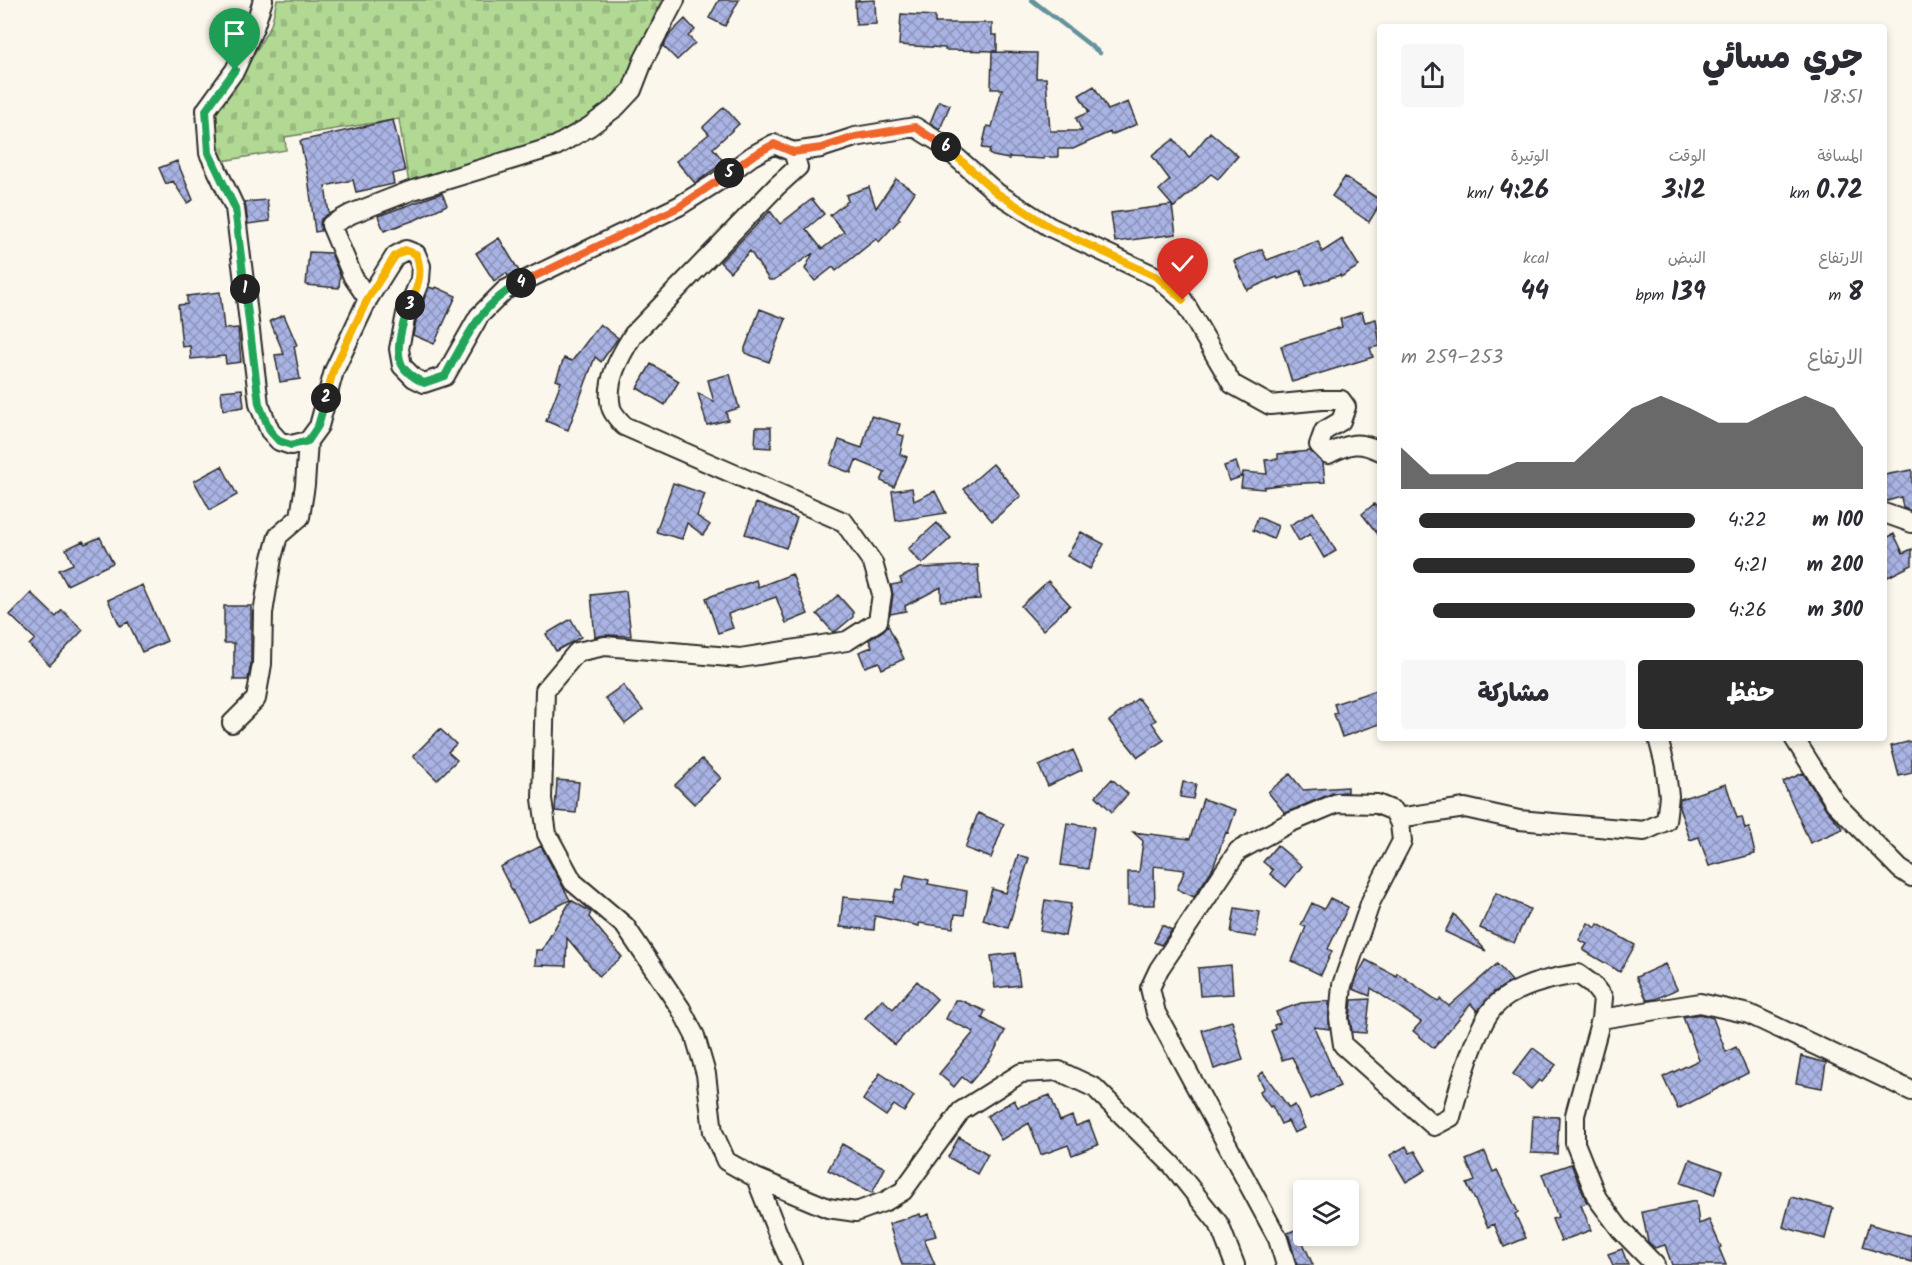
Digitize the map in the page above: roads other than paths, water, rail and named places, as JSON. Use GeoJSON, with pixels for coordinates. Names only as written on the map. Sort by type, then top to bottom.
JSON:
{"type":"FeatureCollection","features":[{"type":"Feature","properties":{"kind":"street"},"geometry":{"type":"LineString","coordinates":[[262,0],[254,28],[235,70],[206,110],[209,153],[235,208],[259,404],[270,431],[279,441],[291,445],[308,441]]}},
{"type":"Feature","properties":{"kind":"street"},"geometry":{"type":"LineString","coordinates":[[368,298],[352,277],[331,225],[351,214],[410,191],[556,146],[590,127],[616,107],[632,90],[644,58],[675,0]]}},
{"type":"Feature","properties":{"kind":"street"},"geometry":{"type":"LineString","coordinates":[[232,723],[256,699],[262,664],[266,589],[278,536],[300,517],[308,441],[318,426],[333,371],[368,298],[395,256],[405,250],[416,254],[421,266],[420,280],[406,314],[399,349],[402,366],[414,378],[424,383],[445,376],[479,316],[505,290],[679,207],[752,156],[774,144],[793,152],[821,148],[855,137],[915,127],[939,142],[997,193],[1050,227],[1157,277],[1183,300],[1232,384],[1270,405],[1341,400],[1346,407],[1341,421],[1324,431],[1319,445],[1328,454],[1344,446],[1365,444],[1377,450]]}},
{"type":"Feature","properties":{"kind":"street"},"geometry":{"type":"LineString","coordinates":[[793,152],[798,166],[633,335],[617,360],[611,388],[611,409],[624,426],[844,522],[873,563],[882,594],[878,621],[847,641],[740,658],[605,646],[577,652],[545,690],[542,799],[547,834],[573,882],[625,926],[681,1009],[695,1036],[706,1074],[712,1132],[726,1161],[756,1179],[828,1208],[856,1212],[886,1202],[903,1191],[962,1111],[1021,1074],[1059,1071],[1095,1088],[1172,1165],[1219,1224],[1235,1265]]}},
{"type":"Feature","properties":{"kind":"street"},"geometry":{"type":"LineString","coordinates":[[1887,514],[1912,523]]}},
{"type":"Feature","properties":{"kind":"street"},"geometry":{"type":"LineString","coordinates":[[1398,818],[1465,808],[1518,820],[1644,831],[1666,821],[1669,796],[1659,741]]}},
{"type":"Feature","properties":{"kind":"street"},"geometry":{"type":"LineString","coordinates":[[1796,741],[1835,803],[1900,869],[1912,877]]}},
{"type":"Feature","properties":{"kind":"street"},"geometry":{"type":"LineString","coordinates":[[1286,1265],[1278,1239],[1156,1012],[1150,988],[1159,969],[1238,851],[1289,823],[1337,803],[1377,804],[1394,811],[1398,818],[1402,841],[1371,901],[1341,985],[1339,1018],[1343,1045],[1434,1126],[1451,1117],[1480,1029],[1494,1008],[1519,989],[1578,974],[1592,984],[1603,998],[1601,1019],[1575,1115],[1575,1143],[1597,1198],[1620,1228],[1655,1265]]}},
{"type":"Feature","properties":{"kind":"street"},"geometry":{"type":"LineString","coordinates":[[1601,1019],[1700,1003],[1749,1014],[1912,1091]]}},
{"type":"Feature","properties":{"kind":"street"},"geometry":{"type":"LineString","coordinates":[[756,1179],[792,1265]]}},
{"type":"Feature","properties":{"kind":"waterway"},"geometry":{"type":"LineString","coordinates":[[1032,0],[1100,53]]}}]}
